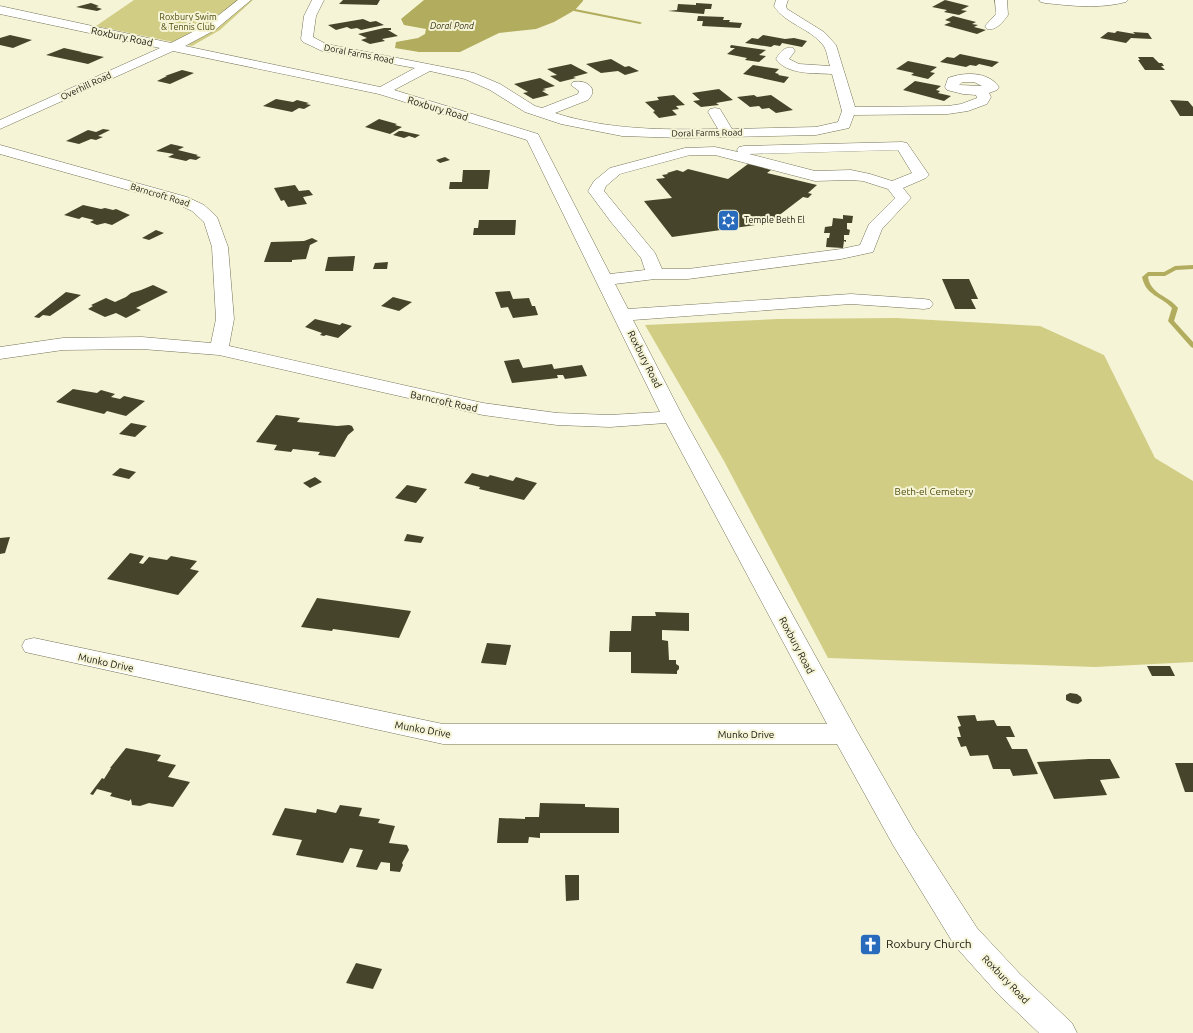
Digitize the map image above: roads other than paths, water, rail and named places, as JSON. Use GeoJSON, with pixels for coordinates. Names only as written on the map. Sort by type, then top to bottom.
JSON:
{"type":"FeatureCollection","features":[{"type":"Feature","properties":{"kind":"street","name":"Overhill Road"},"geometry":{"type":"LineString","coordinates":[[0,125],[189,40],[206,31],[245,0]]}},
{"type":"Feature","properties":{"kind":"street","name":"Doral Farms Road"},"geometry":{"type":"LineString","coordinates":[[318,0],[310,16],[308,39],[322,47],[469,76],[495,87],[530,109],[566,121],[622,132],[816,132],[844,125],[849,111]]}},
{"type":"Feature","properties":{"kind":"street"},"geometry":{"type":"LineString","coordinates":[[782,0],[780,6],[783,11],[826,40],[830,45],[849,111],[948,110],[963,108],[982,101],[984,97],[981,91]]}},
{"type":"Feature","properties":{"kind":"street"},"geometry":{"type":"LineString","coordinates":[[991,26],[1002,15],[1001,0]]}},
{"type":"Feature","properties":{"kind":"street"},"geometry":{"type":"LineString","coordinates":[[1045,0],[1088,3],[1104,3],[1122,0]]}},
{"type":"Feature","properties":{"kind":"street","name":"Roxbury Road"},"geometry":{"type":"LineString","coordinates":[[0,10],[382,91],[533,137],[674,417],[845,734],[903,837],[966,937],[1009,984],[1061,1033]]}},
{"type":"Feature","properties":{"kind":"street"},"geometry":{"type":"LineString","coordinates":[[789,51],[782,59],[784,62],[791,65],[802,68],[838,70]]}},
{"type":"Feature","properties":{"kind":"street"},"geometry":{"type":"LineString","coordinates":[[382,91],[428,67]]}},
{"type":"Feature","properties":{"kind":"street"},"geometry":{"type":"LineString","coordinates":[[542,113],[583,97],[586,94],[586,89],[578,85]]}},
{"type":"Feature","properties":{"kind":"street"},"geometry":{"type":"LineString","coordinates":[[715,112],[728,133]]}},
{"type":"Feature","properties":{"kind":"street"},"geometry":{"type":"LineString","coordinates":[[730,154],[745,150],[902,146],[921,175],[894,186]]}},
{"type":"Feature","properties":{"kind":"street","name":"Barncroft Road"},"geometry":{"type":"LineString","coordinates":[[0,149],[181,200],[198,208],[212,220],[220,246],[225,319],[218,350]]}},
{"type":"Feature","properties":{"kind":"street"},"geometry":{"type":"LineString","coordinates":[[604,280],[655,274],[688,274],[841,254],[867,248],[875,227],[903,198],[894,186],[865,177],[851,175],[815,176],[715,151],[690,151],[615,171],[599,184],[596,191],[649,257],[655,274]]}},
{"type":"Feature","properties":{"kind":"street"},"geometry":{"type":"LineString","coordinates":[[622,315],[851,299],[924,304]]}},
{"type":"Feature","properties":{"kind":"street","name":"Barncroft Road"},"geometry":{"type":"LineString","coordinates":[[0,353],[63,344],[142,343],[218,350],[482,409],[557,418],[610,421],[674,417]]}},
{"type":"Feature","properties":{"kind":"street","name":"Munko Drive"},"geometry":{"type":"LineString","coordinates":[[34,646],[443,734],[845,734]]}},
{"type":"Feature","properties":{"kind":"water","name":"Doral Pond"},"geometry":{"type":"Polygon","coordinates":[[[424,0],[583,1],[575,10],[554,22],[536,29],[499,33],[460,52],[419,52],[395,48],[396,42],[418,38],[425,34],[426,29],[404,25],[401,19],[424,0]]]}},
{"type":"Feature","properties":{"kind":"waterway"},"geometry":{"type":"LineString","coordinates":[[575,10],[640,23]]}},
{"type":"Feature","properties":{"kind":"waterway"},"geometry":{"type":"LineString","coordinates":[[1193,267],[1175,268],[1165,274],[1148,274],[1145,277],[1149,288],[1167,300],[1175,308],[1171,321],[1193,346]]}},
{"type":"Feature","properties":{"kind":"place","name":"Temple Beth El"},"geometry":{"type":"Point","coordinates":[729,220]}},
{"type":"Feature","properties":{"kind":"place","name":"Roxbury Church"},"geometry":{"type":"Point","coordinates":[871,944]}},
{"type":"Feature","properties":{"kind":"park label","name":"Roxbury Swim & Tennis Club"},"geometry":{"type":"Point","coordinates":[188,22]}},
{"type":"Feature","properties":{"kind":"park label","name":"Beth-el Cemetery"},"geometry":{"type":"Point","coordinates":[934,491]}}]}
